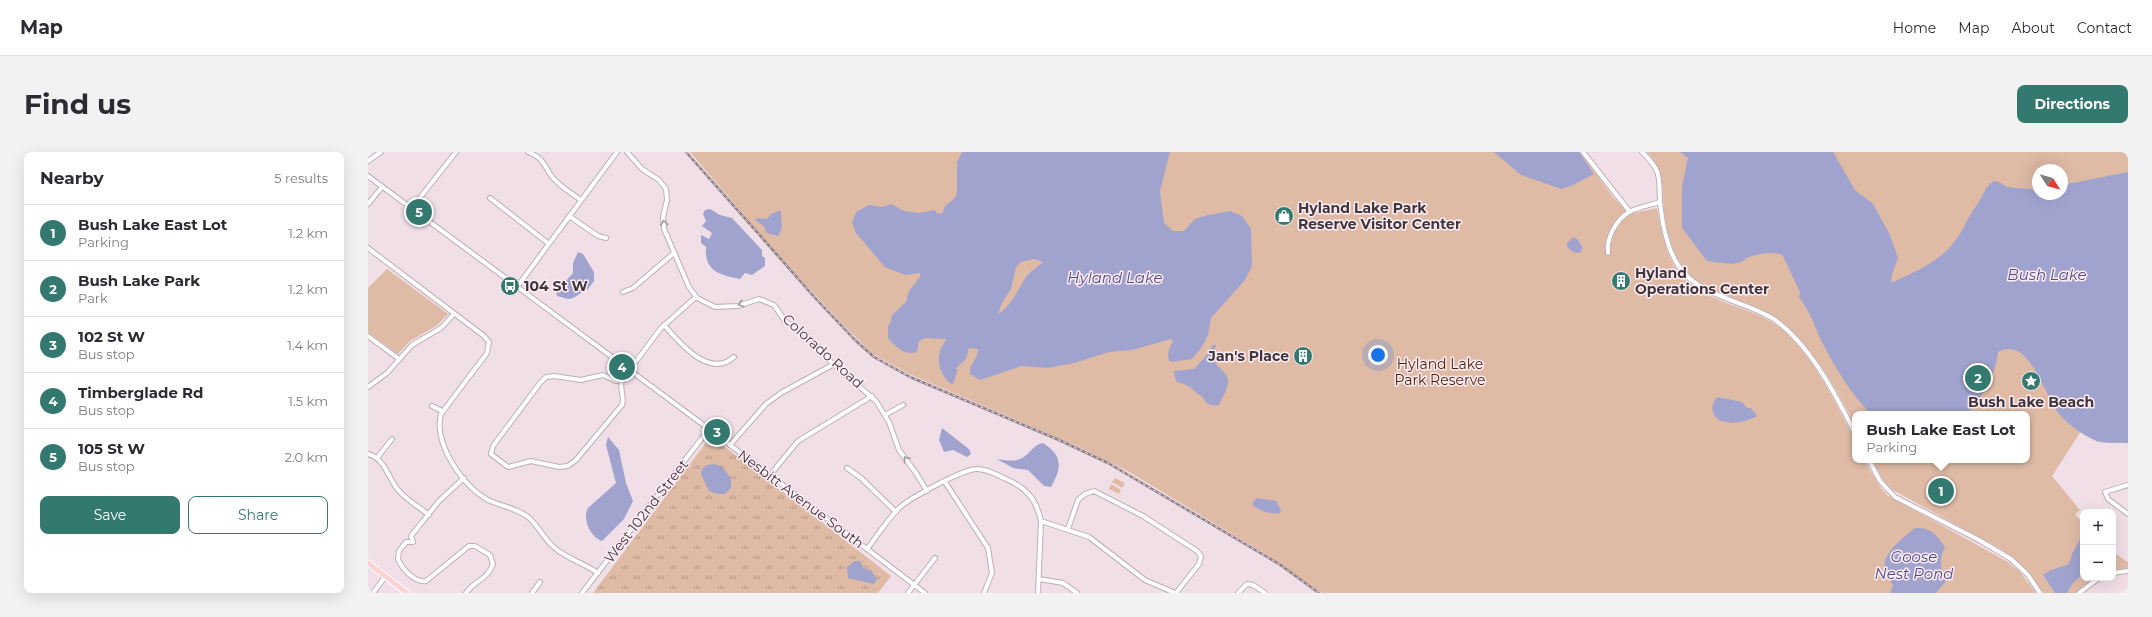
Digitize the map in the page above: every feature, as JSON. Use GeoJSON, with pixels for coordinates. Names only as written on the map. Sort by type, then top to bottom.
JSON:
{"type":"FeatureCollection","features":[{"type":"Feature","properties":{"kind":"main road"},"geometry":{"type":"LineString","coordinates":[[368,563],[407,593]]}},
{"type":"Feature","properties":{"kind":"street"},"geometry":{"type":"LineString","coordinates":[[368,161],[381,152]]}},
{"type":"Feature","properties":{"kind":"street"},"geometry":{"type":"LineString","coordinates":[[412,209],[456,152]]}},
{"type":"Feature","properties":{"kind":"street"},"geometry":{"type":"LineString","coordinates":[[528,152],[539,157],[546,165],[554,179],[581,200]]}},
{"type":"Feature","properties":{"kind":"street"},"geometry":{"type":"LineString","coordinates":[[517,287],[617,152]]}},
{"type":"Feature","properties":{"kind":"street"},"geometry":{"type":"LineString","coordinates":[[627,152],[642,169],[659,180],[669,190],[663,223],[689,287],[696,297],[708,305],[722,308],[738,306],[754,300],[765,300],[767,294]]}},
{"type":"Feature","properties":{"kind":"street"},"geometry":{"type":"LineString","coordinates":[[1583,152],[1630,212]]}},
{"type":"Feature","properties":{"kind":"street"},"geometry":{"type":"LineString","coordinates":[[1642,152],[1652,163],[1658,174],[1660,202],[1668,244],[1674,259],[1685,274],[1698,286],[1771,318],[1789,332],[1814,363],[1844,410],[1852,427]]}},
{"type":"Feature","properties":{"kind":"street","name":"Nesbitt Avenue South"},"geometry":{"type":"LineString","coordinates":[[368,176],[628,372],[709,429],[925,593]]}},
{"type":"Feature","properties":{"kind":"street"},"geometry":{"type":"LineString","coordinates":[[368,204],[382,187]]}},
{"type":"Feature","properties":{"kind":"street"},"geometry":{"type":"LineString","coordinates":[[490,198],[549,244]]}},
{"type":"Feature","properties":{"kind":"street"},"geometry":{"type":"LineString","coordinates":[[1608,253],[1608,237],[1630,212],[1660,202]]}},
{"type":"Feature","properties":{"kind":"street"},"geometry":{"type":"LineString","coordinates":[[569,216],[598,236],[606,238]]}},
{"type":"Feature","properties":{"kind":"street"},"geometry":{"type":"LineString","coordinates":[[368,248],[486,338],[489,346],[487,353],[442,411],[438,426],[441,441],[454,466],[482,496],[527,517],[548,542],[560,553],[583,563],[598,573]]}},
{"type":"Feature","properties":{"kind":"street"},"geometry":{"type":"LineString","coordinates":[[623,292],[633,288],[674,253]]}},
{"type":"Feature","properties":{"kind":"street"},"geometry":{"type":"LineString","coordinates":[[622,380],[616,381],[603,375],[580,380],[554,376],[546,377],[493,446],[491,454],[508,467],[531,461],[559,467],[572,463],[622,405],[623,398],[620,387],[622,380],[664,325],[696,297]]}},
{"type":"Feature","properties":{"kind":"street","name":"Colorado Road"},"geometry":{"type":"LineString","coordinates":[[765,300],[774,305],[785,321],[810,338],[834,364],[872,396],[885,415],[899,450],[916,472],[927,492]]}},
{"type":"Feature","properties":{"kind":"street"},"geometry":{"type":"LineString","coordinates":[[368,387],[388,374],[412,345],[441,328],[454,314]]}},
{"type":"Feature","properties":{"kind":"street"},"geometry":{"type":"LineString","coordinates":[[664,325],[684,348],[711,363],[724,364],[734,357]]}},
{"type":"Feature","properties":{"kind":"street"},"geometry":{"type":"LineString","coordinates":[[368,336],[399,359]]}},
{"type":"Feature","properties":{"kind":"street"},"geometry":{"type":"LineString","coordinates":[[730,445],[766,404],[781,392],[834,364]]}},
{"type":"Feature","properties":{"kind":"street"},"geometry":{"type":"LineString","coordinates":[[770,475],[798,441],[872,396]]}},
{"type":"Feature","properties":{"kind":"street"},"geometry":{"type":"LineString","coordinates":[[885,415],[903,405]]}},
{"type":"Feature","properties":{"kind":"street"},"geometry":{"type":"LineString","coordinates":[[432,406],[442,411]]}},
{"type":"Feature","properties":{"kind":"street","name":"West 102nd Street"},"geometry":{"type":"LineString","coordinates":[[582,593],[709,429]]}},
{"type":"Feature","properties":{"kind":"street"},"geometry":{"type":"LineString","coordinates":[[377,458],[392,439]]}},
{"type":"Feature","properties":{"kind":"street"},"geometry":{"type":"LineString","coordinates":[[368,454],[377,458],[383,464],[398,490],[428,515]]}},
{"type":"Feature","properties":{"kind":"street"},"geometry":{"type":"LineString","coordinates":[[1871,463],[1880,481],[1895,497],[1979,540],[2011,559],[2028,575],[2040,593]]}},
{"type":"Feature","properties":{"kind":"street"},"geometry":{"type":"LineString","coordinates":[[847,468],[861,478],[896,512]]}},
{"type":"Feature","properties":{"kind":"street"},"geometry":{"type":"LineString","coordinates":[[867,549],[896,512],[906,503],[945,482],[972,470],[992,472],[1026,490],[1035,501],[1040,521],[1038,593]]}},
{"type":"Feature","properties":{"kind":"street"},"geometry":{"type":"LineString","coordinates":[[464,478],[446,494],[428,515],[411,536],[413,542],[406,542],[399,551],[398,559],[418,581],[426,581],[469,546],[475,546],[490,556],[493,564],[490,572],[471,586],[466,593]]}},
{"type":"Feature","properties":{"kind":"street"},"geometry":{"type":"LineString","coordinates":[[945,482],[988,548],[992,573],[984,593]]}},
{"type":"Feature","properties":{"kind":"street"},"geometry":{"type":"LineString","coordinates":[[2128,485],[2105,492],[2108,499],[2128,514]]}},
{"type":"Feature","properties":{"kind":"street"},"geometry":{"type":"LineString","coordinates":[[1040,521],[1089,537],[1145,580],[1175,593],[1199,564],[1201,556],[1197,551],[1143,516],[1099,492],[1089,492],[1081,496],[1076,504],[1068,529]]}},
{"type":"Feature","properties":{"kind":"street"},"geometry":{"type":"LineString","coordinates":[[908,593],[935,558]]}},
{"type":"Feature","properties":{"kind":"street"},"geometry":{"type":"LineString","coordinates":[[2116,573],[2128,571]]}},
{"type":"Feature","properties":{"kind":"street"},"geometry":{"type":"LineString","coordinates":[[373,593],[386,577]]}},
{"type":"Feature","properties":{"kind":"street"},"geometry":{"type":"LineString","coordinates":[[1039,579],[1063,583],[1077,593]]}},
{"type":"Feature","properties":{"kind":"street"},"geometry":{"type":"LineString","coordinates":[[2079,593],[2095,581]]}},
{"type":"Feature","properties":{"kind":"street"},"geometry":{"type":"LineString","coordinates":[[532,593],[540,582]]}},
{"type":"Feature","properties":{"kind":"street"},"geometry":{"type":"LineString","coordinates":[[1238,593],[1243,587],[1251,584],[1265,593]]}},
{"type":"Feature","properties":{"kind":"green space","name":"Hyland Lake Park Reserve"},"geometry":{"type":"Polygon","coordinates":[[[690,152],[1581,152],[1613,197],[1630,214],[1657,208],[1668,253],[1676,269],[1691,284],[1712,297],[1759,315],[1770,321],[1782,329],[1793,340],[1804,353],[1824,383],[1852,433],[1852,463],[1866,463],[1880,487],[1887,495],[2008,562],[2020,572],[2036,593],[1322,593],[1265,554],[1131,473],[1081,448],[907,373],[873,354],[841,323],[769,245],[690,152]]]}},
{"type":"Feature","properties":{"kind":"green space","name":"Bush Lake"},"geometry":{"type":"Polygon","coordinates":[[[1647,152],[2128,152],[2128,443],[2098,442],[2081,431],[2052,476],[2080,510],[2075,515],[2080,519],[2080,581],[2091,581],[2077,593],[2044,593],[2023,566],[2002,550],[1893,490],[1885,483],[1874,463],[2030,463],[2030,411],[1852,411],[1852,420],[1829,377],[1794,333],[1766,312],[1701,284],[1684,268],[1673,248],[1666,226],[1662,179],[1653,159],[1647,152]]]}},
{"type":"Feature","properties":{"kind":"green space"},"geometry":{"type":"Polygon","coordinates":[[[387,269],[448,314],[436,326],[410,341],[398,354],[368,332],[368,288],[387,269]]]}},
{"type":"Feature","properties":{"kind":"green space"},"geometry":{"type":"Polygon","coordinates":[[[711,436],[891,576],[878,593],[593,593],[711,436]]]}},
{"type":"Feature","properties":{"kind":"green space"},"geometry":{"type":"Polygon","coordinates":[[[1115,478],[1125,483],[1122,488],[1112,482],[1115,478]]]}},
{"type":"Feature","properties":{"kind":"green space"},"geometry":{"type":"Polygon","coordinates":[[[1111,484],[1121,490],[1119,494],[1109,489],[1111,484]]]}},
{"type":"Feature","properties":{"kind":"green space"},"geometry":{"type":"Polygon","coordinates":[[[2116,554],[2128,562],[2128,568],[2116,570],[2116,554]]]}},
{"type":"Feature","properties":{"kind":"water","name":"Hyland Lake"},"geometry":{"type":"Polygon","coordinates":[[[962,152],[1170,152],[1160,191],[1164,223],[1173,231],[1184,231],[1195,219],[1204,216],[1230,211],[1242,216],[1251,229],[1252,266],[1245,280],[1211,318],[1208,335],[1202,347],[1192,359],[1170,362],[1168,354],[1173,342],[1171,339],[1132,350],[1109,352],[1074,363],[1048,368],[1022,366],[980,380],[970,374],[971,367],[978,353],[978,349],[969,348],[966,359],[955,369],[958,369],[953,384],[951,384],[945,378],[939,365],[939,356],[946,339],[925,338],[919,341],[917,352],[909,353],[894,345],[888,338],[888,326],[891,322],[892,315],[906,302],[909,291],[920,277],[920,273],[905,275],[885,267],[856,233],[852,223],[856,212],[869,205],[882,207],[891,204],[904,211],[919,213],[935,210],[936,213],[942,214],[945,206],[955,198],[957,192],[957,162],[962,152]],[[1034,259],[1021,262],[1016,267],[1011,289],[1002,303],[998,314],[1011,302],[1026,277],[1043,262],[1034,259]]]}},
{"type":"Feature","properties":{"kind":"water"},"geometry":{"type":"Polygon","coordinates":[[[1494,152],[1579,152],[1594,174],[1571,186],[1561,189],[1521,175],[1494,152]]]}},
{"type":"Feature","properties":{"kind":"water","name":"Bush Lake"},"geometry":{"type":"Polygon","coordinates":[[[1680,152],[1833,152],[1855,190],[1873,204],[1890,235],[1898,258],[1892,274],[1891,283],[1923,268],[1945,252],[1958,236],[1986,189],[1994,181],[2007,187],[2032,189],[2032,200],[2068,200],[2068,184],[2128,172],[2128,443],[2097,441],[2088,437],[2065,420],[2056,409],[2028,360],[2020,352],[2010,349],[1998,352],[1997,361],[1991,377],[1978,400],[1969,411],[1868,411],[1850,389],[1831,360],[1809,313],[1799,297],[1800,292],[1783,256],[1776,253],[1761,254],[1746,258],[1741,262],[1734,264],[1707,261],[1682,228],[1682,186],[1688,158],[1680,152]]]}},
{"type":"Feature","properties":{"kind":"water"},"geometry":{"type":"Polygon","coordinates":[[[710,209],[720,215],[732,218],[762,250],[762,256],[765,258],[765,266],[752,275],[745,273],[740,279],[720,274],[711,267],[706,255],[706,247],[701,243],[701,235],[709,239],[712,233],[702,226],[706,221],[703,214],[705,210],[710,209]]]}},
{"type":"Feature","properties":{"kind":"water"},"geometry":{"type":"Polygon","coordinates":[[[781,210],[782,227],[778,236],[767,233],[764,226],[755,220],[758,218],[767,219],[771,214],[781,210]]]}},
{"type":"Feature","properties":{"kind":"water"},"geometry":{"type":"Polygon","coordinates":[[[1573,237],[1578,240],[1583,248],[1580,253],[1573,252],[1567,247],[1567,243],[1573,237]]]}},
{"type":"Feature","properties":{"kind":"water"},"geometry":{"type":"Polygon","coordinates":[[[578,252],[583,254],[594,272],[594,281],[588,289],[573,298],[568,299],[557,296],[556,292],[573,273],[573,263],[578,252]]]}},
{"type":"Feature","properties":{"kind":"water"},"geometry":{"type":"Polygon","coordinates":[[[1213,345],[1216,345],[1214,359],[1216,364],[1225,373],[1228,381],[1226,390],[1219,405],[1209,404],[1202,396],[1190,387],[1176,381],[1174,371],[1194,369],[1206,356],[1213,345]]]}},
{"type":"Feature","properties":{"kind":"water"},"geometry":{"type":"Polygon","coordinates":[[[1718,397],[1742,402],[1747,408],[1751,408],[1757,416],[1746,421],[1730,423],[1721,421],[1717,419],[1712,408],[1718,397]]]}},
{"type":"Feature","properties":{"kind":"water"},"geometry":{"type":"Polygon","coordinates":[[[942,428],[969,449],[971,454],[967,457],[953,450],[944,452],[939,440],[942,428]]]}},
{"type":"Feature","properties":{"kind":"water"},"geometry":{"type":"Polygon","coordinates":[[[608,437],[619,450],[626,483],[633,501],[624,519],[602,541],[594,536],[588,527],[586,512],[588,508],[616,483],[606,445],[608,437]]]}},
{"type":"Feature","properties":{"kind":"water"},"geometry":{"type":"Polygon","coordinates":[[[1043,443],[1050,448],[1059,462],[1059,468],[1051,487],[1044,486],[1028,470],[1013,468],[997,459],[1011,461],[1020,459],[1036,446],[1043,443]]]}},
{"type":"Feature","properties":{"kind":"water"},"geometry":{"type":"Polygon","coordinates":[[[714,464],[721,466],[731,478],[731,488],[725,494],[717,494],[709,491],[701,474],[702,469],[707,465],[714,464]]]}},
{"type":"Feature","properties":{"kind":"water"},"geometry":{"type":"Polygon","coordinates":[[[1256,498],[1276,501],[1281,510],[1280,513],[1269,513],[1255,507],[1252,505],[1256,498]]]}},
{"type":"Feature","properties":{"kind":"water","name":"Goose Nest Pond"},"geometry":{"type":"Polygon","coordinates":[[[1915,528],[1929,530],[1939,538],[1945,547],[1941,564],[1946,581],[1936,593],[1890,593],[1893,586],[1885,568],[1887,557],[1890,551],[1915,528]]]}},
{"type":"Feature","properties":{"kind":"water"},"geometry":{"type":"Polygon","coordinates":[[[2080,539],[2080,577],[2073,583],[2067,593],[2055,593],[2043,575],[2051,570],[2069,564],[2072,554],[2080,539]]]}},
{"type":"Feature","properties":{"kind":"water"},"geometry":{"type":"Polygon","coordinates":[[[855,561],[860,561],[864,569],[871,570],[877,579],[874,584],[848,578],[847,567],[855,561]]]}},
{"type":"Feature","properties":{"kind":"railway"},"geometry":{"type":"LineString","coordinates":[[686,152],[816,299],[855,340],[874,357],[910,377],[1059,440],[1108,463],[1279,564],[1319,593]]}},
{"type":"Feature","properties":{"kind":"place","name":"105 St W"},"geometry":{"type":"Point","coordinates":[419,212]}},
{"type":"Feature","properties":{"kind":"place","name":"Hyland Lake Park Reserve Visitor Center"},"geometry":{"type":"Point","coordinates":[1284,216]}},
{"type":"Feature","properties":{"kind":"place","name":"Hyland Operations Center"},"geometry":{"type":"Point","coordinates":[1621,281]}},
{"type":"Feature","properties":{"kind":"place","name":"104 St W"},"geometry":{"type":"Point","coordinates":[510,286]}},
{"type":"Feature","properties":{"kind":"place","name":"Jan's Place"},"geometry":{"type":"Point","coordinates":[1303,356]}},
{"type":"Feature","properties":{"kind":"place","name":"Timberglade Rd"},"geometry":{"type":"Point","coordinates":[622,367]}},
{"type":"Feature","properties":{"kind":"place","name":"Bush Lake Park"},"geometry":{"type":"Point","coordinates":[1978,378]}},
{"type":"Feature","properties":{"kind":"place","name":"Bush Lake Beach"},"geometry":{"type":"Point","coordinates":[2031,381]}},
{"type":"Feature","properties":{"kind":"place","name":"102 St W"},"geometry":{"type":"Point","coordinates":[717,432]}},
{"type":"Feature","properties":{"kind":"place","name":"Bush Lake East Lot"},"geometry":{"type":"Point","coordinates":[1941,491]}}]}
